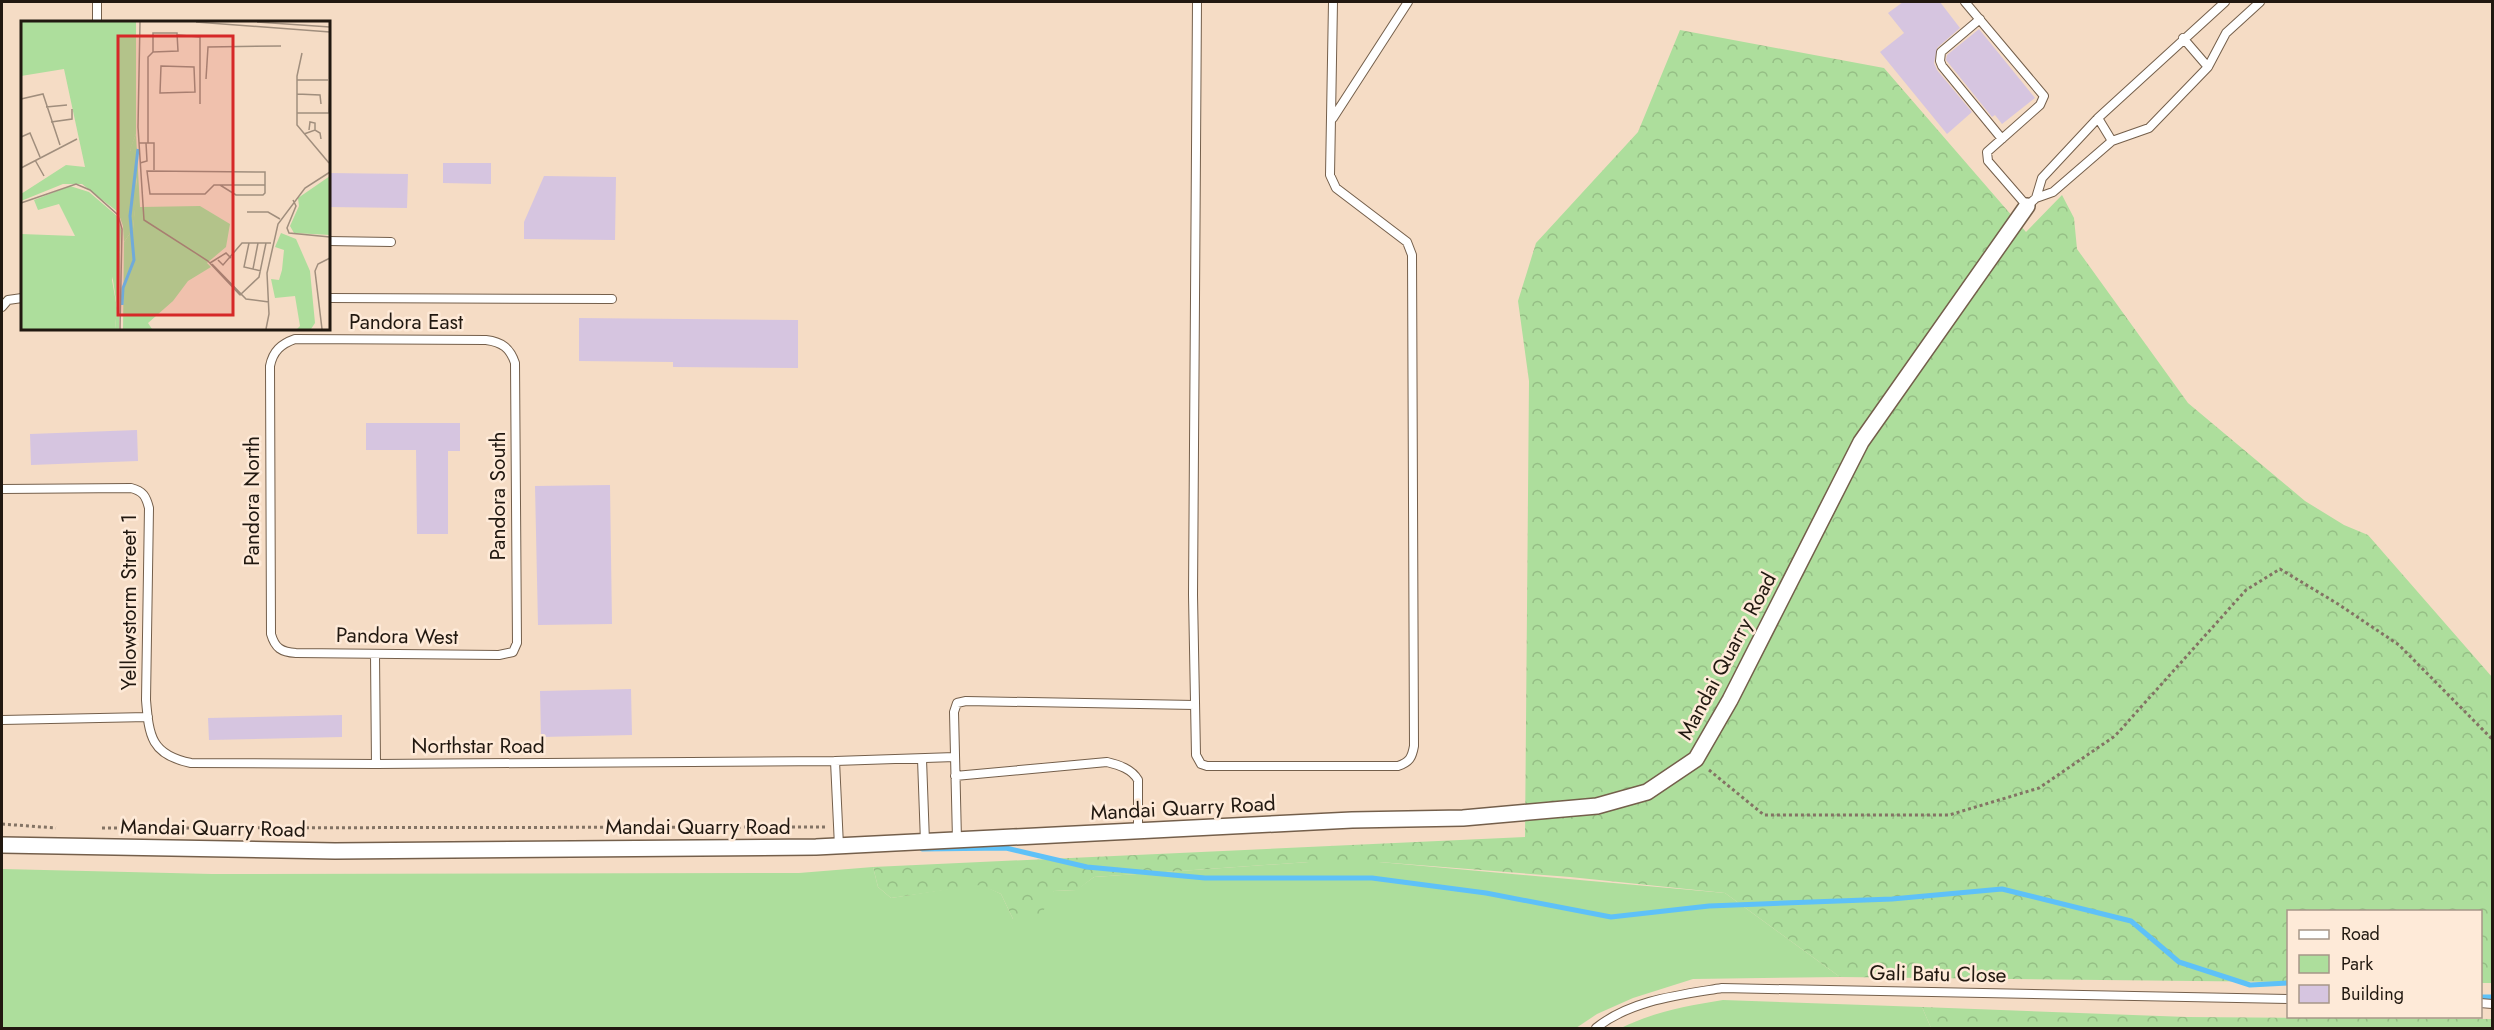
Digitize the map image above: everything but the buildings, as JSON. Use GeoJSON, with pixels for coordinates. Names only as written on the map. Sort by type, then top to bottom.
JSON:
{"type":"FeatureCollection","features":[{"type":"Feature","properties":{"kind":"street","name":"Mandai Quarry Road"},"geometry":{"type":"LineString","coordinates":[[2,845],[334,851],[839,846],[1352,820],[1462,818],[1596,806],[1647,792],[1696,759],[1730,700],[1861,442],[2032,202]]}},
{"type":"Feature","properties":{"kind":"lane"},"geometry":{"type":"LineString","coordinates":[[97,2],[97,21]]}},
{"type":"Feature","properties":{"kind":"lane"},"geometry":{"type":"LineString","coordinates":[[1197,2],[1193,595],[1196,755],[1201,764],[1207,766],[1398,766],[1406,764],[1412,758],[1414,746],[1412,255],[1407,242],[1336,188],[1330,176],[1333,119],[1333,2]]}},
{"type":"Feature","properties":{"kind":"lane"},"geometry":{"type":"LineString","coordinates":[[1333,119],[1408,2]]}},
{"type":"Feature","properties":{"kind":"lane"},"geometry":{"type":"LineString","coordinates":[[1965,2],[2044,96],[2040,105],[1987,152],[1988,161],[2032,202]]}},
{"type":"Feature","properties":{"kind":"lane","name":"Mandai Quarry Road"},"geometry":{"type":"LineString","coordinates":[[2032,202],[2042,178],[2071,150],[2098,118],[2225,2]]}},
{"type":"Feature","properties":{"kind":"lane","name":"Mandai Quarry Road"},"geometry":{"type":"LineString","coordinates":[[2032,202],[2053,192],[2112,141],[2149,128],[2208,67],[2226,33],[2260,2]]}},
{"type":"Feature","properties":{"kind":"lane"},"geometry":{"type":"LineString","coordinates":[[1980,19],[1941,52],[1940,61],[2002,139]]}},
{"type":"Feature","properties":{"kind":"lane"},"geometry":{"type":"LineString","coordinates":[[2183,38],[2208,67]]}},
{"type":"Feature","properties":{"kind":"lane"},"geometry":{"type":"LineString","coordinates":[[2098,118],[2112,141]]}},
{"type":"Feature","properties":{"kind":"lane"},"geometry":{"type":"LineString","coordinates":[[330,241],[391,242]]}},
{"type":"Feature","properties":{"kind":"lane"},"geometry":{"type":"LineString","coordinates":[[2,307],[8,300],[21,298]]}},
{"type":"Feature","properties":{"kind":"lane"},"geometry":{"type":"LineString","coordinates":[[330,298],[612,299]]}},
{"type":"Feature","properties":{"kind":"lane","name":"Pandora East"},"geometry":{"type":"LineString","coordinates":[[276,350],[286,342],[295,339],[486,340],[503,344]]}},
{"type":"Feature","properties":{"kind":"lane","name":"Pandora South"},"geometry":{"type":"LineString","coordinates":[[503,344],[512,352],[515,363],[517,643],[513,652]]}},
{"type":"Feature","properties":{"kind":"lane","name":"Pandora North"},"geometry":{"type":"LineString","coordinates":[[276,350],[270,366],[271,634],[274,645],[280,650]]}},
{"type":"Feature","properties":{"kind":"lane","name":"Yellowstorm Street 1"},"geometry":{"type":"LineString","coordinates":[[2,489],[131,488],[140,490],[146,498],[148,508],[148,717]]}},
{"type":"Feature","properties":{"kind":"lane","name":"Pandora West"},"geometry":{"type":"LineString","coordinates":[[280,650],[296,653],[375,654],[499,655],[513,652]]}},
{"type":"Feature","properties":{"kind":"lane"},"geometry":{"type":"LineString","coordinates":[[375,654],[376,764]]}},
{"type":"Feature","properties":{"kind":"lane"},"geometry":{"type":"LineString","coordinates":[[957,840],[954,712],[957,703],[966,701],[1195,705]]}},
{"type":"Feature","properties":{"kind":"lane"},"geometry":{"type":"LineString","coordinates":[[2,720],[148,717]]}},
{"type":"Feature","properties":{"kind":"lane","name":"Northstar Road"},"geometry":{"type":"LineString","coordinates":[[148,717],[148,729],[159,748],[166,755],[191,763],[835,761],[955,757]]}},
{"type":"Feature","properties":{"kind":"lane"},"geometry":{"type":"LineString","coordinates":[[922,759],[926,842]]}},
{"type":"Feature","properties":{"kind":"lane"},"geometry":{"type":"LineString","coordinates":[[835,761],[839,846]]}},
{"type":"Feature","properties":{"kind":"lane"},"geometry":{"type":"LineString","coordinates":[[955,776],[1107,762],[1118,765],[1134,773],[1138,780],[1138,832]]}},
{"type":"Feature","properties":{"kind":"lane","name":"Gali Batu Close"},"geometry":{"type":"LineString","coordinates":[[1596,1029],[1637,1006],[1672,996],[1722,988],[2287,999]]}},
{"type":"Feature","properties":{"kind":"path"},"geometry":{"type":"LineString","coordinates":[[1696,759],[1764,815],[1949,815],[2039,788],[2115,736],[2246,590],[2280,569],[2399,645],[2493,739]]}},
{"type":"Feature","properties":{"kind":"path"},"geometry":{"type":"LineString","coordinates":[[2,824],[59,828]]}},
{"type":"Feature","properties":{"kind":"path"},"geometry":{"type":"LineString","coordinates":[[94,828],[839,827]]}},
{"type":"Feature","properties":{"kind":"green space"},"geometry":{"type":"Polygon","coordinates":[[[1680,30],[1884,68],[2026,232],[2062,195],[2074,218],[2077,249],[2188,403],[2305,501],[2344,525],[2368,535],[2492,677],[2492,983],[2482,983],[2482,910],[2287,910],[2287,982],[1840,977],[1725,893],[1570,877],[1379,862],[1309,862],[1094,877],[1077,890],[1054,891],[1039,919],[1013,919],[1001,894],[980,885],[891,898],[878,887],[873,867],[1525,837],[1529,381],[1518,301],[1536,243],[1638,132],[1680,30]]]}},
{"type":"Feature","properties":{"kind":"green space"},"geometry":{"type":"Polygon","coordinates":[[[1309,862],[1379,862],[1725,893],[1840,977],[1693,979],[1633,998],[1597,1014],[1576,1028],[2,1028],[2,869],[212,874],[799,873],[873,867],[878,887],[891,898],[980,884],[1001,894],[1013,919],[1054,891],[1076,890],[1094,877],[1309,862]]]}},
{"type":"Feature","properties":{"kind":"green space"},"geometry":{"type":"Polygon","coordinates":[[[1723,1000],[1922,1007],[1931,1028],[1621,1028],[1670,1010],[1723,1000]]]}},
{"type":"Feature","properties":{"kind":"green space"},"geometry":{"type":"Polygon","coordinates":[[[1922,1007],[2187,1017],[2492,1019],[2492,1028],[1931,1028],[1922,1007]]]}},
{"type":"Feature","properties":{"kind":"waterway"},"geometry":{"type":"LineString","coordinates":[[922,849],[1006,848],[1087,867],[1205,878],[1372,878],[1486,893],[1611,917],[1709,906],[1892,899],[2002,889],[2131,921],[2179,962],[2250,985],[2287,983]]}},
{"type":"Feature","properties":{"kind":"waterway"},"geometry":{"type":"LineString","coordinates":[[2482,997],[2492,997]]}}]}
